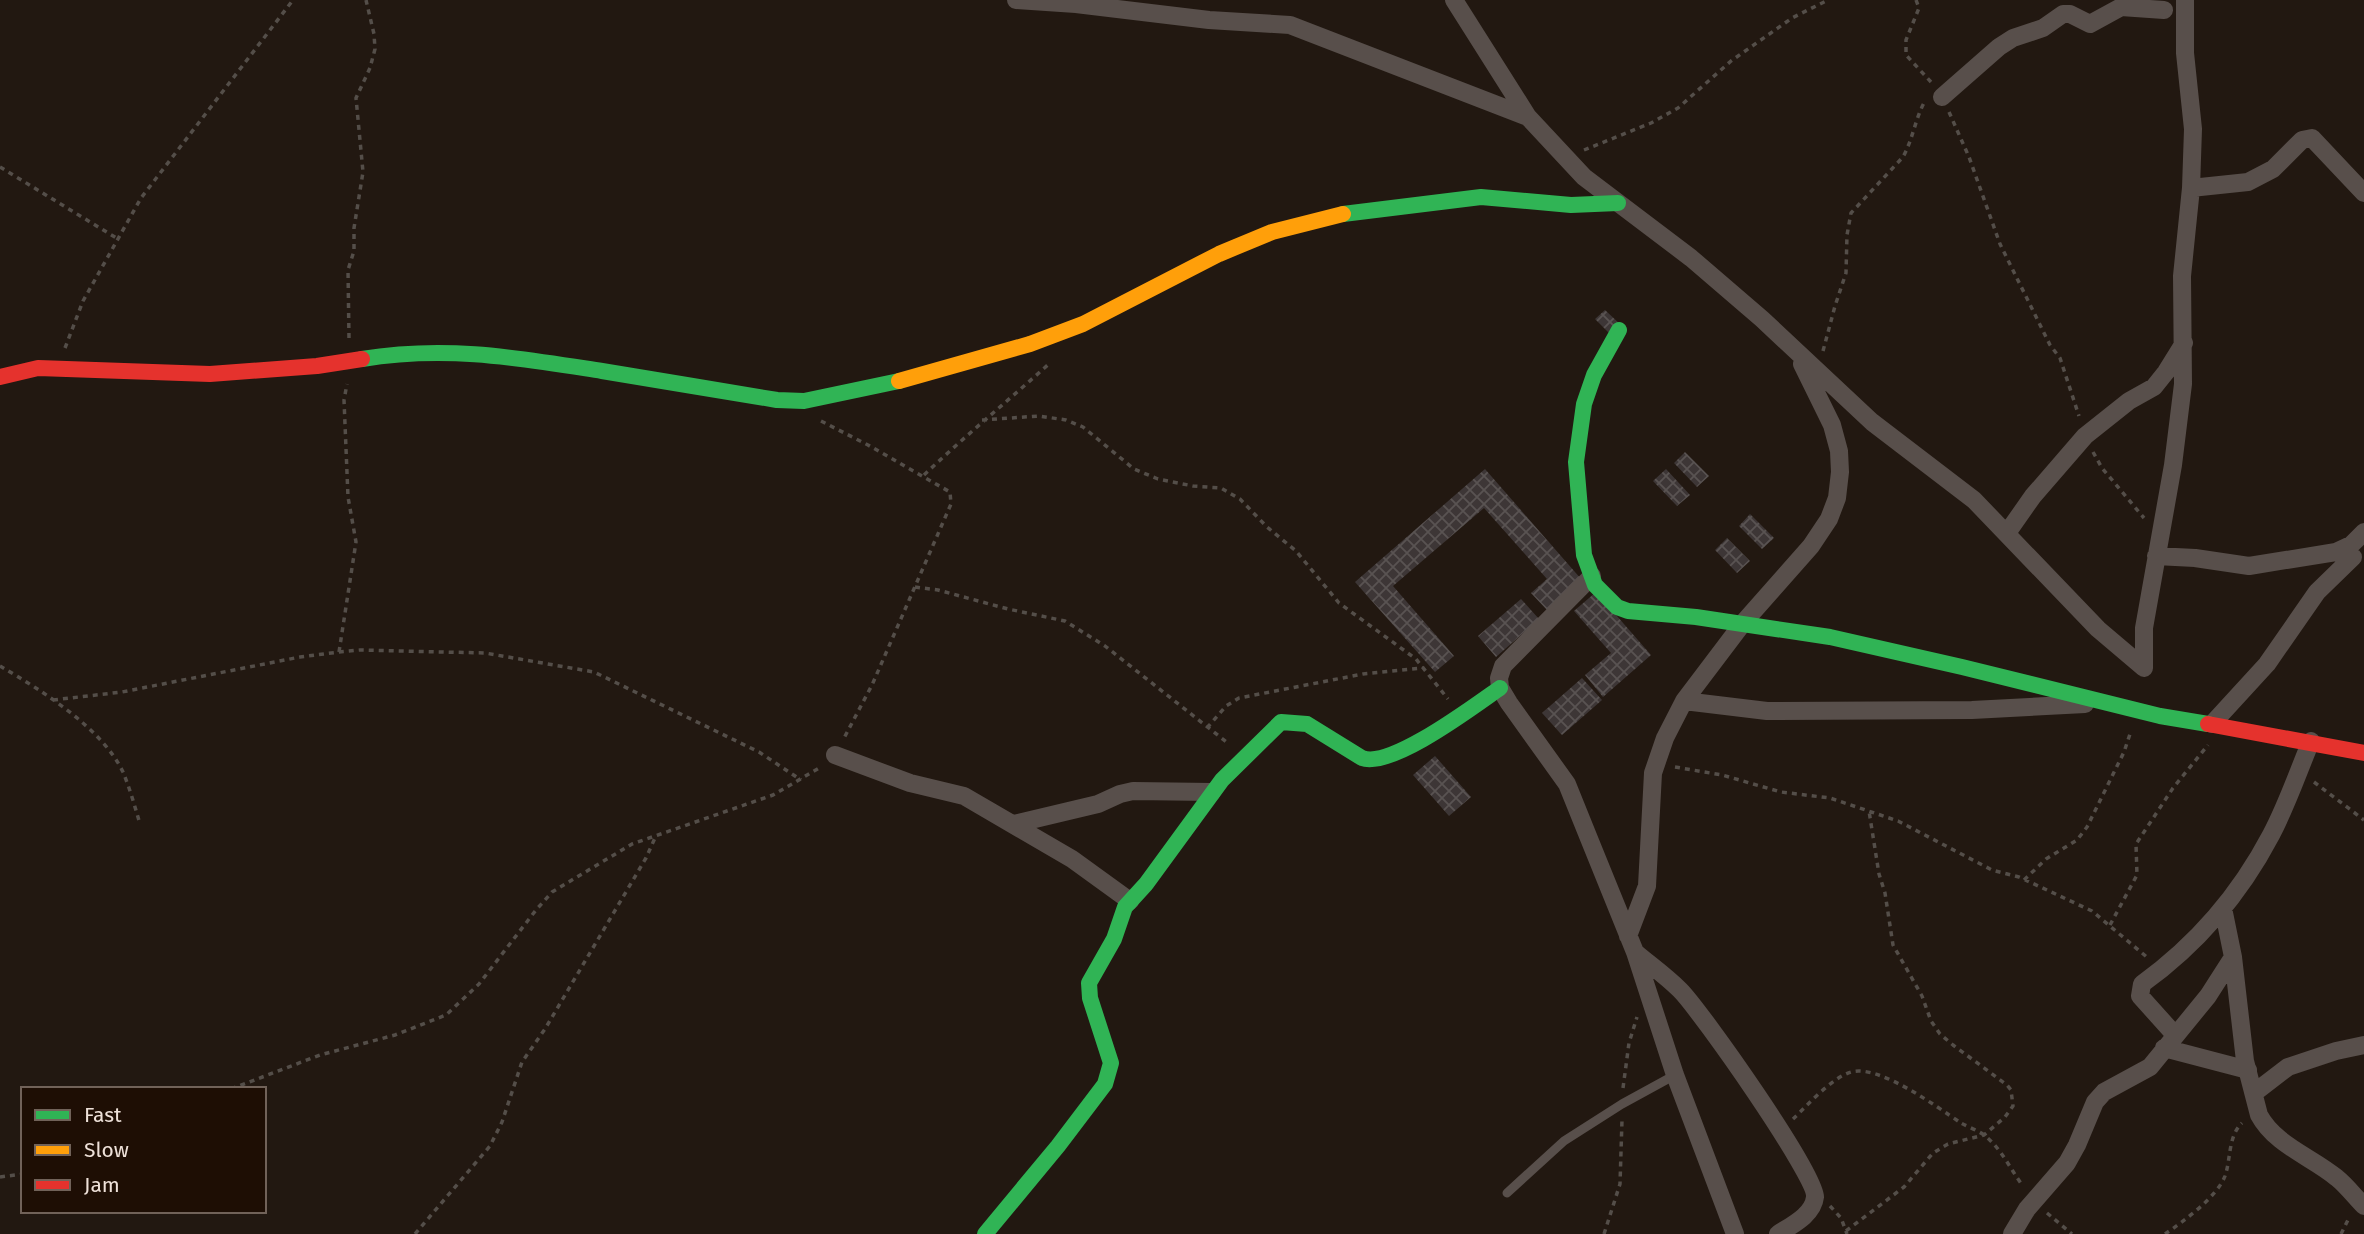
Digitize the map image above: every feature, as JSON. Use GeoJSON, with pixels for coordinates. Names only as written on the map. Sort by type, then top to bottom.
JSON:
{"type":"FeatureCollection","features":[{"type":"Feature","properties":{"kind":"street"},"geometry":{"type":"LineString","coordinates":[[1016,0],[1076,4],[1209,20],[1290,25],[1528,117]]}},
{"type":"Feature","properties":{"kind":"street"},"geometry":{"type":"LineString","coordinates":[[1454,0],[1528,117],[1584,177],[1691,258],[1872,422],[1974,500],[2098,629],[2144,668],[2144,628],[2173,465],[2183,384],[2182,276],[2191,188],[2193,129],[2183,23],[2185,0]]}},
{"type":"Feature","properties":{"kind":"street"},"geometry":{"type":"LineString","coordinates":[[1938,91],[1998,47],[2013,38],[2043,28],[2063,13],[2091,24],[2121,7],[2157,5],[2183,23]]}},
{"type":"Feature","properties":{"kind":"street"},"geometry":{"type":"LineString","coordinates":[[2191,188],[2248,182],[2273,169],[2308,137],[2312,138],[2364,193]]}},
{"type":"Feature","properties":{"kind":"street"},"geometry":{"type":"LineString","coordinates":[[0,377],[37,368],[210,374],[317,366],[391,354],[444,351],[502,355],[778,400],[804,401],[906,379],[1030,344],[1083,324],[1219,254],[1272,233],[1336,215],[1481,197],[1571,205],[1618,203]]}},
{"type":"Feature","properties":{"kind":"street"},"geometry":{"type":"LineString","coordinates":[[1619,330],[1598,366],[1587,394],[1576,462],[1584,555],[1595,584],[1617,607],[1628,611],[1743,622],[1901,652],[2162,716],[2311,741],[2364,753]]}},
{"type":"Feature","properties":{"kind":"street"},"geometry":{"type":"LineString","coordinates":[[2007,533],[2033,496],[2085,436],[2129,401],[2154,387],[2184,342]]}},
{"type":"Feature","properties":{"kind":"street"},"geometry":{"type":"LineString","coordinates":[[1631,944],[1647,886],[1650,794],[1653,773],[1665,738],[1684,701],[1743,622],[1811,547],[1829,519],[1838,498],[1840,472],[1836,438],[1796,351]]}},
{"type":"Feature","properties":{"kind":"street"},"geometry":{"type":"LineString","coordinates":[[2354,558],[2351,545],[2364,532]]}},
{"type":"Feature","properties":{"kind":"street"},"geometry":{"type":"LineString","coordinates":[[2156,556],[2195,558],[2249,566],[2326,554],[2354,558]]}},
{"type":"Feature","properties":{"kind":"street"},"geometry":{"type":"LineString","coordinates":[[2217,725],[2267,664],[2317,592],[2354,558]]}},
{"type":"Feature","properties":{"kind":"street"},"geometry":{"type":"LineString","coordinates":[[1592,576],[1503,666],[1499,678],[1500,688],[1567,784],[1631,944],[1675,1075],[1735,1234]]}},
{"type":"Feature","properties":{"kind":"street"},"geometry":{"type":"LineString","coordinates":[[985,1234],[1105,1084],[1111,1063],[1090,998],[1089,983],[1114,939],[1125,907],[1146,884],[1212,792],[1245,756],[1274,727],[1281,722],[1290,721],[1307,724],[1366,760],[1374,760],[1396,754],[1500,688]]}},
{"type":"Feature","properties":{"kind":"street"},"geometry":{"type":"LineString","coordinates":[[1684,701],[1768,711],[1972,710],[2114,703]]}},
{"type":"Feature","properties":{"kind":"street"},"geometry":{"type":"LineString","coordinates":[[2248,1070],[2170,1042],[2140,996],[2142,984],[2180,955],[2223,908],[2272,835],[2311,741]]}},
{"type":"Feature","properties":{"kind":"street"},"geometry":{"type":"LineString","coordinates":[[835,755],[911,783],[964,796],[1072,859],[1130,901]]}},
{"type":"Feature","properties":{"kind":"street"},"geometry":{"type":"LineString","coordinates":[[1014,824],[1098,804],[1133,791],[1212,792]]}},
{"type":"Feature","properties":{"kind":"street"},"geometry":{"type":"LineString","coordinates":[[2223,908],[2233,957],[2248,1070],[2264,1124],[2279,1138],[2338,1178],[2364,1206]]}},
{"type":"Feature","properties":{"kind":"street"},"geometry":{"type":"LineString","coordinates":[[1631,944],[1680,990],[1705,1021],[1781,1130],[1811,1183],[1815,1197],[1812,1206],[1805,1216],[1778,1234]]}},
{"type":"Feature","properties":{"kind":"street"},"geometry":{"type":"LineString","coordinates":[[2012,1234],[2034,1202],[2067,1163],[2095,1102],[2104,1092],[2150,1067],[2208,996],[2233,957]]}},
{"type":"Feature","properties":{"kind":"street"},"geometry":{"type":"LineString","coordinates":[[2256,1101],[2288,1068],[2336,1051],[2364,1045]]}},
{"type":"Feature","properties":{"kind":"lane"},"geometry":{"type":"LineString","coordinates":[[1507,1192],[1564,1142],[1622,1104],[1675,1075]]}},
{"type":"Feature","properties":{"kind":"path"},"geometry":{"type":"LineString","coordinates":[[57,369],[83,301],[141,198],[293,0]]}},
{"type":"Feature","properties":{"kind":"path"},"geometry":{"type":"LineString","coordinates":[[339,652],[356,542],[348,497],[344,400],[350,361],[348,270],[354,251],[354,228],[363,172],[356,98],[370,68],[375,49],[366,0]]}},
{"type":"Feature","properties":{"kind":"path"},"geometry":{"type":"LineString","coordinates":[[1566,158],[1651,123],[1678,108],[1731,61],[1792,18],[1828,0]]}},
{"type":"Feature","properties":{"kind":"path"},"geometry":{"type":"LineString","coordinates":[[1916,0],[1919,8],[1906,40],[1906,55],[1938,91],[1969,157],[2000,244],[2050,345],[2060,358],[2085,436],[2102,468],[2160,535]]}},
{"type":"Feature","properties":{"kind":"path"},"geometry":{"type":"LineString","coordinates":[[1819,374],[1826,336],[1846,273],[1849,220],[1852,212],[1903,157],[1916,117],[1938,91]]}},
{"type":"Feature","properties":{"kind":"path"},"geometry":{"type":"LineString","coordinates":[[0,167],[118,239]]}},
{"type":"Feature","properties":{"kind":"path"},"geometry":{"type":"LineString","coordinates":[[923,476],[982,420],[1002,406],[1051,361]]}},
{"type":"Feature","properties":{"kind":"path"},"geometry":{"type":"LineString","coordinates":[[235,1087],[320,1055],[395,1035],[446,1015],[479,984],[552,892],[632,844],[773,795],[801,780],[835,755],[872,685],[952,497],[950,492],[923,476],[810,415]]}},
{"type":"Feature","properties":{"kind":"path"},"geometry":{"type":"LineString","coordinates":[[982,420],[1039,416],[1066,420],[1083,426],[1134,470],[1158,479],[1222,488],[1240,499],[1267,527],[1296,551],[1339,603],[1416,659],[1460,714]]}},
{"type":"Feature","properties":{"kind":"path"},"geometry":{"type":"LineString","coordinates":[[915,587],[938,590],[1066,621],[1105,646],[1245,756]]}},
{"type":"Feature","properties":{"kind":"path"},"geometry":{"type":"LineString","coordinates":[[52,700],[122,692],[273,662],[339,652],[360,650],[485,653],[594,672],[759,752],[801,780]]}},
{"type":"Feature","properties":{"kind":"path"},"geometry":{"type":"LineString","coordinates":[[0,666],[52,700],[100,739],[122,771],[140,824]]}},
{"type":"Feature","properties":{"kind":"path"},"geometry":{"type":"LineString","coordinates":[[1208,728],[1226,706],[1239,698],[1363,674],[1423,668]]}},
{"type":"Feature","properties":{"kind":"path"},"geometry":{"type":"LineString","coordinates":[[2024,880],[2046,859],[2077,840],[2087,827],[2124,752],[2139,710]]}},
{"type":"Feature","properties":{"kind":"path"},"geometry":{"type":"LineString","coordinates":[[2110,925],[2137,875],[2136,844],[2174,788],[2198,759],[2217,725]]}},
{"type":"Feature","properties":{"kind":"path"},"geometry":{"type":"LineString","coordinates":[[1656,764],[1723,775],[1782,792],[1830,799],[1869,811],[1933,838],[1992,870],[2024,880],[2092,911],[2161,970]]}},
{"type":"Feature","properties":{"kind":"path"},"geometry":{"type":"LineString","coordinates":[[2299,770],[2364,820]]}},
{"type":"Feature","properties":{"kind":"path"},"geometry":{"type":"LineString","coordinates":[[1846,1231],[1903,1187],[1933,1153],[1948,1144],[1984,1135],[2005,1117],[2013,1106],[2011,1090],[2007,1085],[1940,1034],[1893,945],[1869,811]]}},
{"type":"Feature","properties":{"kind":"path"},"geometry":{"type":"LineString","coordinates":[[415,1234],[490,1146],[502,1122],[522,1062],[545,1029],[646,858],[655,837]]}},
{"type":"Feature","properties":{"kind":"path"},"geometry":{"type":"LineString","coordinates":[[1604,1234],[1620,1184],[1622,1104],[1629,1043],[1646,985]]}},
{"type":"Feature","properties":{"kind":"path"},"geometry":{"type":"LineString","coordinates":[[1781,1130],[1841,1077],[1852,1072],[1866,1072],[1916,1092],[1984,1135],[2002,1154],[2034,1202],[2072,1234]]}},
{"type":"Feature","properties":{"kind":"path"},"geometry":{"type":"LineString","coordinates":[[2165,1234],[2205,1202],[2224,1179],[2233,1138],[2256,1101]]}},
{"type":"Feature","properties":{"kind":"path"},"geometry":{"type":"LineString","coordinates":[[0,1177],[21,1174]]}},
{"type":"Feature","properties":{"kind":"building"},"geometry":{"type":"Polygon","coordinates":[[[1605,310],[1622,326],[1612,336],[1595,319],[1605,310]]]}},
{"type":"Feature","properties":{"kind":"building"},"geometry":{"type":"Polygon","coordinates":[[[1685,452],[1709,476],[1697,487],[1674,463],[1685,452]]]}},
{"type":"Feature","properties":{"kind":"building"},"geometry":{"type":"Polygon","coordinates":[[[1485,469],[1582,580],[1547,610],[1531,593],[1547,579],[1484,508],[1393,586],[1454,656],[1435,672],[1355,582],[1485,469]]]}},
{"type":"Feature","properties":{"kind":"building"},"geometry":{"type":"Polygon","coordinates":[[[1666,469],[1690,495],[1677,506],[1653,481],[1666,469]]]}},
{"type":"Feature","properties":{"kind":"building"},"geometry":{"type":"Polygon","coordinates":[[[1750,514],[1774,538],[1762,549],[1739,526],[1750,514]]]}},
{"type":"Feature","properties":{"kind":"building"},"geometry":{"type":"Polygon","coordinates":[[[1727,538],[1750,561],[1737,573],[1715,550],[1727,538]]]}},
{"type":"Feature","properties":{"kind":"building"},"geometry":{"type":"Polygon","coordinates":[[[1596,592],[1651,655],[1603,697],[1585,675],[1611,653],[1574,611],[1596,592]]]}},
{"type":"Feature","properties":{"kind":"building"},"geometry":{"type":"Polygon","coordinates":[[[1521,599],[1539,619],[1496,657],[1478,636],[1521,599]]]}},
{"type":"Feature","properties":{"kind":"building"},"geometry":{"type":"Polygon","coordinates":[[[1582,678],[1602,700],[1562,735],[1542,713],[1582,678]]]}},
{"type":"Feature","properties":{"kind":"building"},"geometry":{"type":"Polygon","coordinates":[[[1435,756],[1471,797],[1449,816],[1413,775],[1435,756]]]}},
{"type":"Feature","properties":{"kind":"traffic: fast"},"geometry":{"type":"LineString","coordinates":[[1343,214],[1481,197],[1571,205],[1618,203]]}},
{"type":"Feature","properties":{"kind":"traffic: fast"},"geometry":{"type":"LineString","coordinates":[[1619,330],[1594,375],[1584,404],[1576,462],[1584,555],[1595,585],[1617,607],[1628,611],[1696,617],[1830,637],[2160,716],[2208,724]]}},
{"type":"Feature","properties":{"kind":"traffic: fast"},"geometry":{"type":"LineString","coordinates":[[362,359],[424,353],[482,355],[571,366],[777,400],[804,401],[899,381]]}},
{"type":"Feature","properties":{"kind":"traffic: fast"},"geometry":{"type":"LineString","coordinates":[[985,1234],[1105,1084],[1111,1063],[1090,998],[1089,983],[1114,939],[1125,907],[1146,884],[1222,780],[1281,722],[1307,724],[1362,758],[1375,759],[1392,754],[1432,734],[1500,688]]}},
{"type":"Feature","properties":{"kind":"traffic: slow"},"geometry":{"type":"LineString","coordinates":[[899,381],[1030,344],[1083,324],[1219,254],[1272,232],[1343,214]]}},
{"type":"Feature","properties":{"kind":"traffic: jam"},"geometry":{"type":"LineString","coordinates":[[0,377],[38,368],[210,374],[317,366],[362,359]]}},
{"type":"Feature","properties":{"kind":"traffic: jam"},"geometry":{"type":"LineString","coordinates":[[2208,724],[2364,753]]}}]}
